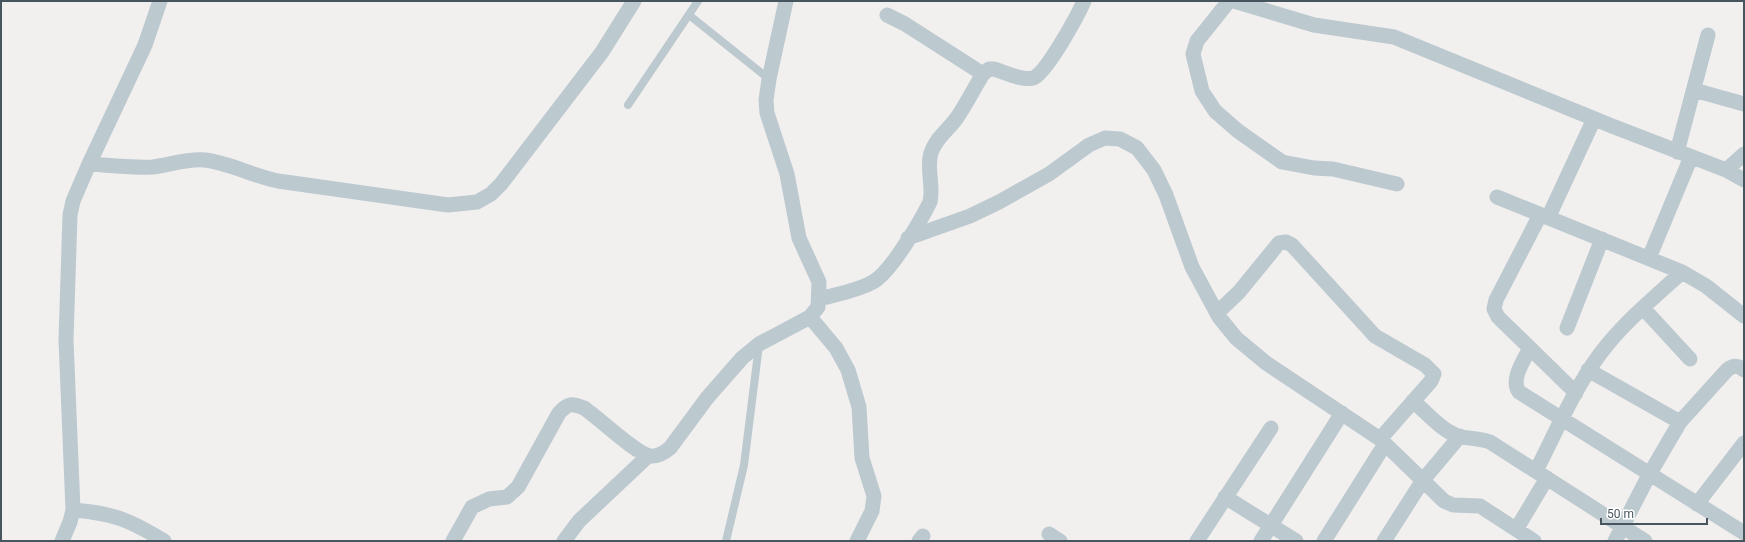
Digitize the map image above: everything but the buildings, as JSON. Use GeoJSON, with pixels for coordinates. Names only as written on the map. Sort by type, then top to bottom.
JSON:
{"type":"FeatureCollection","features":[{"type":"Feature","properties":{"kind":"street"},"geometry":{"type":"LineString","coordinates":[[62,541],[73,510],[66,340],[70,215],[73,201],[89,164],[145,45],[160,1]]}},
{"type":"Feature","properties":{"kind":"street"},"geometry":{"type":"LineString","coordinates":[[89,164],[152,167],[192,160],[205,160],[220,162],[264,179],[448,205],[477,202],[491,194],[501,184],[602,52],[634,1]]}},
{"type":"Feature","properties":{"kind":"street"},"geometry":{"type":"LineString","coordinates":[[564,541],[579,521],[648,456],[662,454],[670,448],[707,398],[742,358],[759,344],[810,317],[818,307],[820,299],[819,282],[799,238],[787,174],[767,113],[766,100],[769,78],[786,1]]}},
{"type":"Feature","properties":{"kind":"street"},"geometry":{"type":"LineString","coordinates":[[820,299],[855,290],[877,280],[881,276],[908,238],[930,202],[932,191],[930,158],[932,151],[945,130],[956,120],[983,74],[989,69],[994,69],[1026,78],[1033,78],[1039,75],[1076,20],[1084,1]]}},
{"type":"Feature","properties":{"kind":"street"},"geometry":{"type":"LineString","coordinates":[[1229,1],[1198,41],[1193,54],[1202,91],[1215,111],[1238,132],[1282,162],[1314,168],[1333,169],[1397,184]]}},
{"type":"Feature","properties":{"kind":"street"},"geometry":{"type":"LineString","coordinates":[[1234,1],[1314,26],[1394,37],[1594,119],[1726,170],[1744,180]]}},
{"type":"Feature","properties":{"kind":"street"},"geometry":{"type":"LineString","coordinates":[[887,15],[905,24],[983,74]]}},
{"type":"Feature","properties":{"kind":"street"},"geometry":{"type":"LineString","coordinates":[[1649,258],[1684,155],[1694,90],[1708,35]]}},
{"type":"Feature","properties":{"kind":"street"},"geometry":{"type":"LineString","coordinates":[[1694,90],[1744,104]]}},
{"type":"Feature","properties":{"kind":"street"},"geometry":{"type":"LineString","coordinates":[[1576,393],[1498,317],[1494,309],[1496,300],[1544,216],[1594,119]]}},
{"type":"Feature","properties":{"kind":"street"},"geometry":{"type":"LineString","coordinates":[[908,238],[970,216],[999,202],[1049,174],[1089,145],[1105,138],[1120,139],[1137,148],[1154,170],[1166,195],[1192,267],[1217,313],[1236,338],[1266,363],[1383,441],[1449,504],[1459,506],[1480,506],[1517,528],[1534,541]]}},
{"type":"Feature","properties":{"kind":"street"},"geometry":{"type":"LineString","coordinates":[[1726,170],[1744,154]]}},
{"type":"Feature","properties":{"kind":"street"},"geometry":{"type":"LineString","coordinates":[[1497,197],[1682,272],[1706,286],[1744,316]]}},
{"type":"Feature","properties":{"kind":"street"},"geometry":{"type":"LineString","coordinates":[[1567,328],[1602,239]]}},
{"type":"Feature","properties":{"kind":"street"},"geometry":{"type":"LineString","coordinates":[[1217,313],[1239,292],[1279,243],[1286,242],[1292,244],[1375,336],[1425,365],[1434,374],[1431,381],[1413,401],[1383,441],[1324,541]]}},
{"type":"Feature","properties":{"kind":"street"},"geometry":{"type":"LineString","coordinates":[[1517,528],[1542,475],[1562,421],[1588,370],[1615,335],[1682,272]]}},
{"type":"Feature","properties":{"kind":"street"},"geometry":{"type":"LineString","coordinates":[[1644,308],[1690,359]]}},
{"type":"Feature","properties":{"kind":"street"},"geometry":{"type":"LineString","coordinates":[[810,317],[836,348],[848,370],[858,407],[862,458],[874,496],[872,511],[857,541]]}},
{"type":"Feature","properties":{"kind":"street"},"geometry":{"type":"LineString","coordinates":[[1530,348],[1516,378],[1516,388],[1519,392],[1562,421],[1744,533]]}},
{"type":"Feature","properties":{"kind":"street"},"geometry":{"type":"LineString","coordinates":[[1615,541],[1649,475],[1680,422],[1727,370],[1737,366],[1744,370]]}},
{"type":"Feature","properties":{"kind":"street"},"geometry":{"type":"LineString","coordinates":[[1588,370],[1680,422]]}},
{"type":"Feature","properties":{"kind":"street"},"geometry":{"type":"LineString","coordinates":[[1413,401],[1445,429],[1460,436],[1476,437],[1490,442],[1645,541]]}},
{"type":"Feature","properties":{"kind":"street"},"geometry":{"type":"LineString","coordinates":[[452,541],[472,507],[480,502],[507,496],[518,487],[559,413],[566,405],[574,404],[584,408],[648,456]]}},
{"type":"Feature","properties":{"kind":"street"},"geometry":{"type":"LineString","coordinates":[[1261,541],[1342,413]]}},
{"type":"Feature","properties":{"kind":"street"},"geometry":{"type":"LineString","coordinates":[[1197,541],[1271,428]]}},
{"type":"Feature","properties":{"kind":"street"},"geometry":{"type":"LineString","coordinates":[[1384,541],[1423,480],[1460,436]]}},
{"type":"Feature","properties":{"kind":"street"},"geometry":{"type":"LineString","coordinates":[[1697,504],[1744,443]]}},
{"type":"Feature","properties":{"kind":"street"},"geometry":{"type":"LineString","coordinates":[[1225,497],[1296,541]]}},
{"type":"Feature","properties":{"kind":"street"},"geometry":{"type":"LineString","coordinates":[[73,510],[100,512],[118,516],[164,541]]}},
{"type":"Feature","properties":{"kind":"lane"},"geometry":{"type":"LineString","coordinates":[[628,105],[698,1]]}},
{"type":"Feature","properties":{"kind":"lane"},"geometry":{"type":"LineString","coordinates":[[689,15],[769,78]]}},
{"type":"Feature","properties":{"kind":"lane"},"geometry":{"type":"LineString","coordinates":[[726,541],[744,465],[759,344]]}}]}
